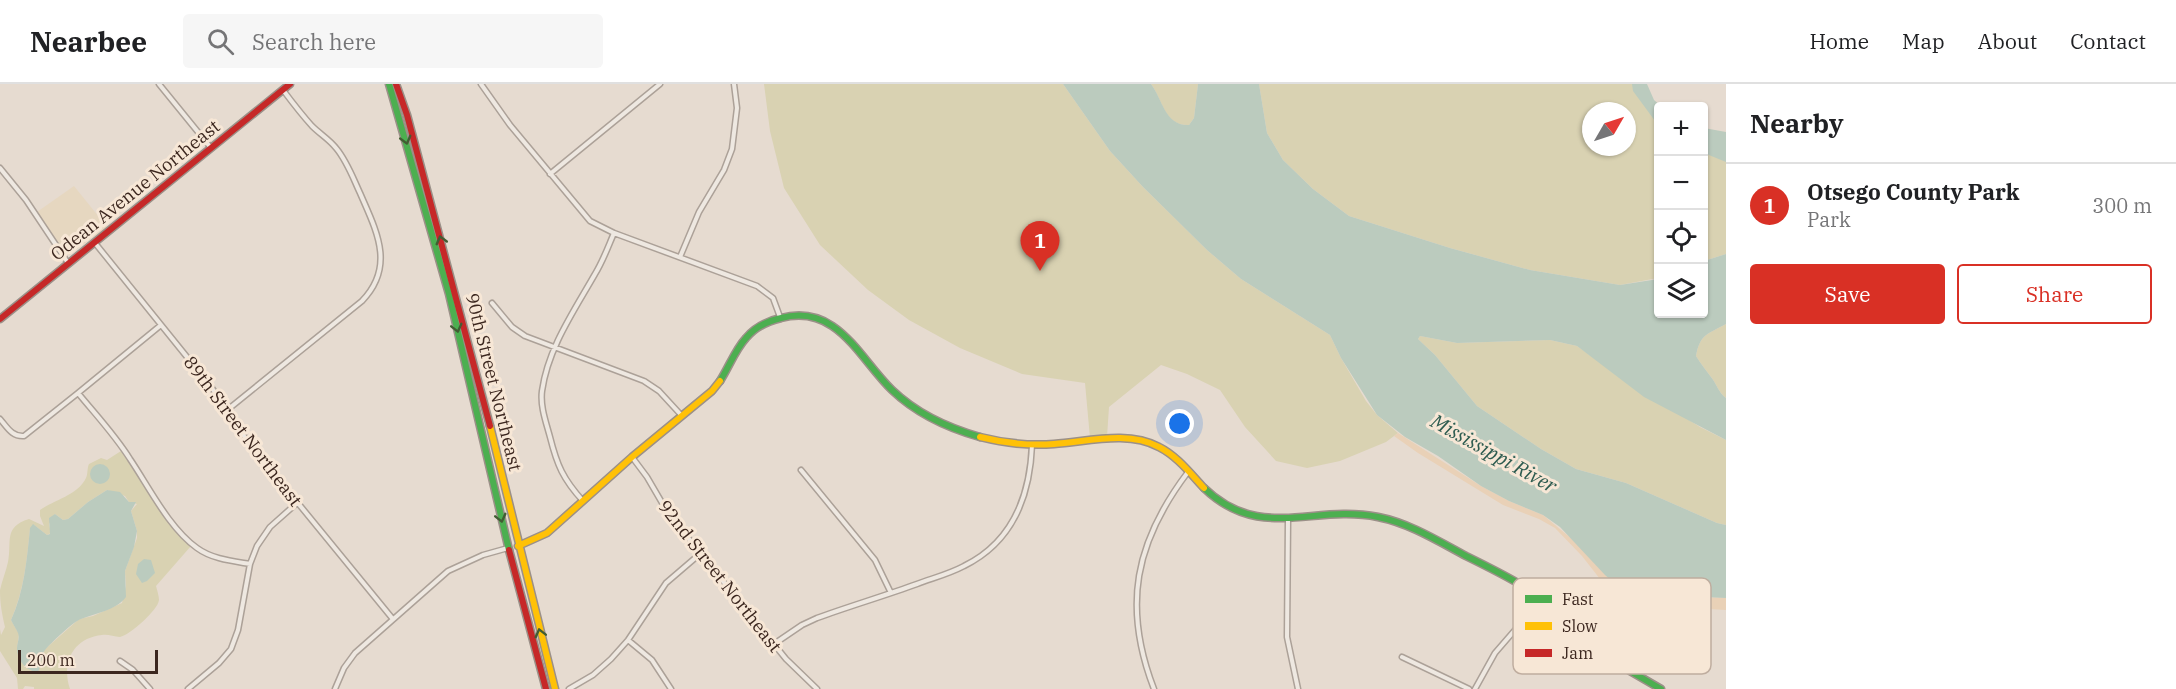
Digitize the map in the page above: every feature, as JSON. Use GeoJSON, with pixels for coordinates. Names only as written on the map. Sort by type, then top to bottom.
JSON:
{"type":"FeatureCollection","features":[{"type":"Feature","properties":{"kind":"street"},"geometry":{"type":"LineString","coordinates":[[159,84],[211,148]]}},
{"type":"Feature","properties":{"kind":"street","name":"Odean Avenue Northeast"},"geometry":{"type":"LineString","coordinates":[[0,319],[290,84]]}},
{"type":"Feature","properties":{"kind":"street","name":"90th Street Northeast"},"geometry":{"type":"LineString","coordinates":[[388,84],[396,103],[449,294],[508,550],[546,689]]}},
{"type":"Feature","properties":{"kind":"street","name":"90th Street Northeast"},"geometry":{"type":"LineString","coordinates":[[396,84],[407,115],[466,329],[555,689]]}},
{"type":"Feature","properties":{"kind":"street"},"geometry":{"type":"LineString","coordinates":[[481,84],[489,98],[586,218],[614,233],[764,290],[777,303],[780,317]]}},
{"type":"Feature","properties":{"kind":"street"},"geometry":{"type":"LineString","coordinates":[[680,257],[699,212],[724,170],[732,149],[737,108],[734,84]]}},
{"type":"Feature","properties":{"kind":"street"},"geometry":{"type":"LineString","coordinates":[[550,174],[657,85]]}},
{"type":"Feature","properties":{"kind":"street"},"geometry":{"type":"LineString","coordinates":[[226,411],[362,301],[374,284],[380,266],[380,244],[349,169],[337,149],[312,126],[283,90]]}},
{"type":"Feature","properties":{"kind":"street"},"geometry":{"type":"LineString","coordinates":[[0,168],[26,200],[68,263]]}},
{"type":"Feature","properties":{"kind":"street"},"geometry":{"type":"LineString","coordinates":[[583,501],[559,469],[542,404],[542,392],[555,348],[572,312],[595,274],[614,233]]}},
{"type":"Feature","properties":{"kind":"street","name":"89th Street Northeast"},"geometry":{"type":"LineString","coordinates":[[94,242],[212,388],[248,442],[392,618]]}},
{"type":"Feature","properties":{"kind":"street"},"geometry":{"type":"LineString","coordinates":[[492,303],[518,331],[555,348],[652,385],[682,416]]}},
{"type":"Feature","properties":{"kind":"street"},"geometry":{"type":"LineString","coordinates":[[505,536],[518,544],[539,538],[547,533],[632,457],[718,385],[746,337],[762,324],[780,317],[804,315],[814,317],[838,330],[898,395],[945,425],[988,439],[1032,445],[1134,440],[1147,442],[1164,449],[1213,498],[1234,511],[1251,516],[1288,520],[1357,514],[1399,523],[1513,581]]}},
{"type":"Feature","properties":{"kind":"street"},"geometry":{"type":"LineString","coordinates":[[0,419],[16,436],[24,436],[161,325]]}},
{"type":"Feature","properties":{"kind":"street"},"geometry":{"type":"LineString","coordinates":[[78,393],[117,440],[158,502],[195,547],[212,556],[250,564]]}},
{"type":"Feature","properties":{"kind":"street"},"geometry":{"type":"LineString","coordinates":[[774,644],[817,618],[966,566],[995,544],[1015,518],[1025,495],[1030,473],[1032,445]]}},
{"type":"Feature","properties":{"kind":"street","name":"92nd Street Northeast"},"geometry":{"type":"LineString","coordinates":[[632,457],[647,477],[668,513],[774,644],[817,689]]}},
{"type":"Feature","properties":{"kind":"street"},"geometry":{"type":"LineString","coordinates":[[801,470],[875,560],[891,593]]}},
{"type":"Feature","properties":{"kind":"street"},"geometry":{"type":"LineString","coordinates":[[1154,689],[1144,661],[1137,622],[1136,604],[1141,567],[1155,522],[1188,472]]}},
{"type":"Feature","properties":{"kind":"street"},"geometry":{"type":"LineString","coordinates":[[188,689],[219,663],[231,649],[238,630],[250,564],[257,546],[270,527],[297,503]]}},
{"type":"Feature","properties":{"kind":"street"},"geometry":{"type":"LineString","coordinates":[[1288,520],[1287,637],[1298,689]]}},
{"type":"Feature","properties":{"kind":"street"},"geometry":{"type":"LineString","coordinates":[[335,689],[344,668],[355,653],[448,571],[483,555],[508,550],[521,556]]}},
{"type":"Feature","properties":{"kind":"street"},"geometry":{"type":"LineString","coordinates":[[568,689],[602,668],[628,640],[666,583],[701,553]]}},
{"type":"Feature","properties":{"kind":"street"},"geometry":{"type":"LineString","coordinates":[[1475,689],[1495,653],[1513,632]]}},
{"type":"Feature","properties":{"kind":"street"},"geometry":{"type":"LineString","coordinates":[[628,640],[652,660],[670,689]]}},
{"type":"Feature","properties":{"kind":"street"},"geometry":{"type":"LineString","coordinates":[[1402,657],[1469,689]]}},
{"type":"Feature","properties":{"kind":"street"},"geometry":{"type":"LineString","coordinates":[[120,661],[133,670],[150,689]]}},
{"type":"Feature","properties":{"kind":"street"},"geometry":{"type":"LineString","coordinates":[[1635,674],[1661,689]]}},
{"type":"Feature","properties":{"kind":"shaded area"},"geometry":{"type":"Polygon","coordinates":[[[764,84],[1063,84],[1110,151],[1207,250],[1241,279],[1330,335],[1366,401],[1377,415],[1398,433],[1386,442],[1340,461],[1307,468],[1276,461],[1245,427],[1220,390],[1187,374],[1161,365],[1109,407],[1107,437],[1090,438],[1085,383],[1022,374],[960,348],[909,320],[868,290],[820,245],[784,188],[770,131],[764,84]]]}},
{"type":"Feature","properties":{"kind":"shaded area"},"geometry":{"type":"Polygon","coordinates":[[[1151,84],[1198,84],[1194,118],[1189,125],[1181,124],[1169,117],[1151,84]]]}},
{"type":"Feature","properties":{"kind":"shaded area"},"geometry":{"type":"Polygon","coordinates":[[[1259,84],[1644,84],[1654,103],[1654,279],[1620,285],[1530,270],[1349,216],[1313,189],[1283,160],[1267,133],[1259,84]]]}},
{"type":"Feature","properties":{"kind":"shaded area"},"geometry":{"type":"Polygon","coordinates":[[[1708,148],[1726,156],[1726,254],[1708,260],[1708,148]]]}},
{"type":"Feature","properties":{"kind":"shaded area"},"geometry":{"type":"Polygon","coordinates":[[[74,186],[107,227],[69,255],[60,247],[37,212],[74,186]]]}},
{"type":"Feature","properties":{"kind":"shaded area"},"geometry":{"type":"Polygon","coordinates":[[[1726,324],[1726,398],[1696,356],[1703,339],[1726,324]]]}},
{"type":"Feature","properties":{"kind":"shaded area"},"geometry":{"type":"Polygon","coordinates":[[[1420,336],[1457,343],[1550,340],[1577,346],[1700,427],[1726,440],[1726,525],[1626,483],[1576,469],[1541,449],[1477,406],[1435,355],[1418,339],[1420,336]]]}},
{"type":"Feature","properties":{"kind":"shaded area"},"geometry":{"type":"Polygon","coordinates":[[[121,451],[155,503],[191,546],[156,586],[159,600],[154,610],[143,622],[120,637],[104,635],[92,637],[77,647],[72,653],[67,670],[70,689],[34,689],[34,687],[25,686],[23,689],[18,689],[17,678],[0,651],[0,629],[1,635],[5,627],[0,590],[8,562],[10,536],[15,526],[29,519],[44,526],[40,510],[77,489],[86,478],[89,464],[101,458],[107,460],[121,451]],[[107,490],[68,519],[63,520],[55,514],[49,524],[51,533],[47,535],[34,525],[30,529],[22,586],[11,620],[19,634],[17,649],[43,657],[44,650],[79,619],[93,616],[122,603],[126,586],[125,571],[137,538],[131,511],[137,504],[129,502],[125,496],[107,490]]]}},
{"type":"Feature","properties":{"kind":"sand"},"geometry":{"type":"Polygon","coordinates":[[[1398,433],[1481,486],[1543,515],[1619,578],[1599,578],[1555,528],[1503,505],[1394,436],[1398,433]]]}},
{"type":"Feature","properties":{"kind":"sand"},"geometry":{"type":"Polygon","coordinates":[[[1711,597],[1726,598],[1726,610],[1711,609],[1711,597]]]}},
{"type":"Feature","properties":{"kind":"water","name":"Mississippi River"},"geometry":{"type":"Polygon","coordinates":[[[1063,84],[1151,84],[1170,117],[1181,124],[1189,125],[1194,118],[1198,84],[1259,84],[1267,133],[1283,160],[1313,189],[1349,216],[1530,270],[1620,285],[1654,280],[1654,318],[1708,318],[1708,260],[1726,254],[1726,324],[1703,339],[1696,356],[1726,398],[1726,440],[1644,397],[1577,346],[1550,340],[1457,343],[1420,336],[1418,339],[1435,355],[1477,406],[1541,449],[1576,469],[1626,483],[1726,525],[1726,598],[1711,597],[1711,578],[1608,578],[1560,527],[1543,515],[1481,486],[1438,456],[1405,437],[1377,415],[1341,358],[1330,335],[1241,279],[1207,250],[1110,151],[1063,84]]]}},
{"type":"Feature","properties":{"kind":"water"},"geometry":{"type":"Polygon","coordinates":[[[1632,84],[1647,84],[1656,102],[1654,102],[1654,120],[1633,91],[1632,84]]]}},
{"type":"Feature","properties":{"kind":"water"},"geometry":{"type":"Polygon","coordinates":[[[1708,129],[1726,132],[1726,162],[1708,155],[1708,129]]]}},
{"type":"Feature","properties":{"kind":"water"},"geometry":{"type":"Polygon","coordinates":[[[96,464],[104,464],[110,470],[110,478],[104,484],[96,484],[90,478],[90,470],[96,464]]]}},
{"type":"Feature","properties":{"kind":"water"},"geometry":{"type":"Polygon","coordinates":[[[107,490],[120,492],[129,502],[136,502],[131,511],[137,531],[125,571],[126,597],[111,609],[73,624],[45,650],[38,672],[30,670],[19,657],[17,648],[19,635],[11,620],[22,587],[30,528],[33,524],[47,535],[50,534],[49,518],[55,514],[63,520],[68,519],[107,490]]]}},
{"type":"Feature","properties":{"kind":"water"},"geometry":{"type":"Polygon","coordinates":[[[144,559],[151,560],[155,573],[142,583],[136,574],[138,564],[144,559]]]}},
{"type":"Feature","properties":{"kind":"traffic: fast"},"geometry":{"type":"LineString","coordinates":[[389,84],[449,294],[509,550]]}},
{"type":"Feature","properties":{"kind":"traffic: fast"},"geometry":{"type":"LineString","coordinates":[[720,381],[742,343],[758,328],[781,318],[800,315],[817,318],[845,336],[892,390],[911,406],[944,424],[980,437]]}},
{"type":"Feature","properties":{"kind":"traffic: fast"},"geometry":{"type":"LineString","coordinates":[[1204,488],[1225,504],[1246,513],[1266,517],[1354,514],[1390,520],[1412,528],[1513,581]]}},
{"type":"Feature","properties":{"kind":"traffic: fast"},"geometry":{"type":"LineString","coordinates":[[1635,674],[1661,689]]}},
{"type":"Feature","properties":{"kind":"traffic: slow"},"geometry":{"type":"LineString","coordinates":[[518,546],[547,533],[632,457],[712,391],[720,381]]}},
{"type":"Feature","properties":{"kind":"traffic: slow"},"geometry":{"type":"LineString","coordinates":[[490,426],[555,689]]}},
{"type":"Feature","properties":{"kind":"traffic: slow"},"geometry":{"type":"LineString","coordinates":[[980,437],[1035,445],[1107,438],[1134,439],[1159,447],[1172,455],[1204,488]]}},
{"type":"Feature","properties":{"kind":"traffic: jam"},"geometry":{"type":"LineString","coordinates":[[0,319],[290,84]]}},
{"type":"Feature","properties":{"kind":"traffic: jam"},"geometry":{"type":"LineString","coordinates":[[396,84],[407,115],[490,426]]}},
{"type":"Feature","properties":{"kind":"traffic: jam"},"geometry":{"type":"LineString","coordinates":[[509,550],[546,689]]}},
{"type":"Feature","properties":{"kind":"place","name":"Otsego County Park"},"geometry":{"type":"Point","coordinates":[1040,271]}}]}
